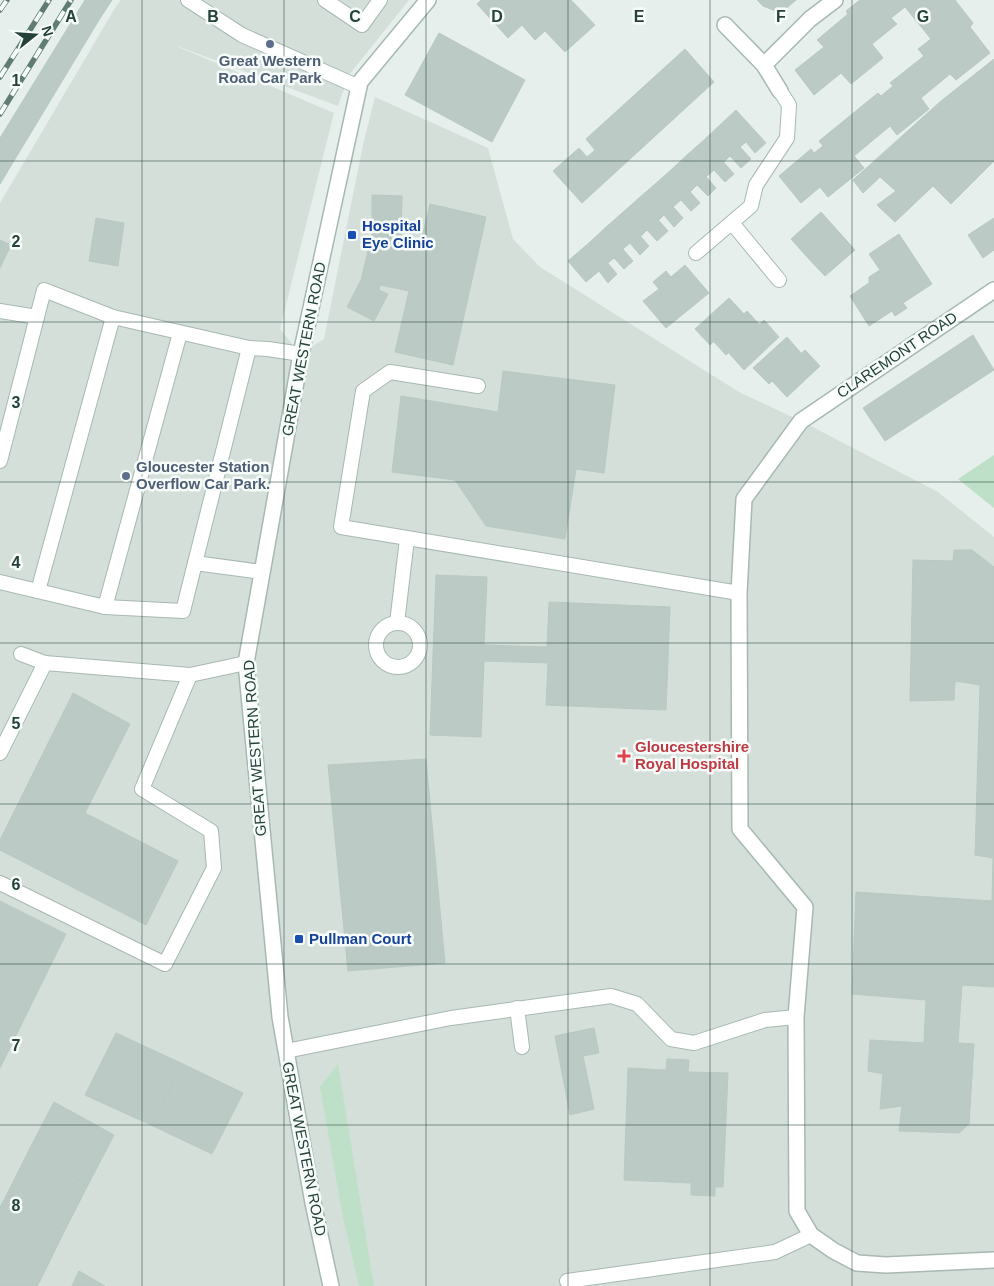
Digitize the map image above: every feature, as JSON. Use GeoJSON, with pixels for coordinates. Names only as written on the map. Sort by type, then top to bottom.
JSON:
{"type":"FeatureCollection","features":[{"type":"Feature","properties":{"kind":"street","name":"GREAT WESTERN ROAD"},"geometry":{"type":"LineString","coordinates":[[331,1286],[313,1203],[280,1017],[246,663],[301,354],[360,82],[428,0]]}},
{"type":"Feature","properties":{"kind":"street"},"geometry":{"type":"LineString","coordinates":[[764,65],[810,19],[835,0]]}},
{"type":"Feature","properties":{"kind":"street"},"geometry":{"type":"LineString","coordinates":[[725,25],[764,65],[780,91]]}},
{"type":"Feature","properties":{"kind":"street","name":"CLAREMONT ROAD"},"geometry":{"type":"LineString","coordinates":[[811,1234],[797,1211],[796,1017],[805,908],[740,829],[739,593],[744,499],[801,421],[994,290]]}},
{"type":"Feature","properties":{"kind":"street"},"geometry":{"type":"LineString","coordinates":[[811,1234],[834,1251],[858,1263],[886,1265],[994,1260]]}},
{"type":"Feature","properties":{"kind":"lane"},"geometry":{"type":"LineString","coordinates":[[188,0],[242,35],[359,87]]}},
{"type":"Feature","properties":{"kind":"lane"},"geometry":{"type":"LineString","coordinates":[[325,0],[362,25],[380,0]]}},
{"type":"Feature","properties":{"kind":"lane"},"geometry":{"type":"LineString","coordinates":[[696,253],[751,206],[756,185],[787,138],[789,105],[780,91]]}},
{"type":"Feature","properties":{"kind":"lane"},"geometry":{"type":"LineString","coordinates":[[732,223],[779,280]]}},
{"type":"Feature","properties":{"kind":"lane"},"geometry":{"type":"LineString","coordinates":[[0,460],[44,290],[112,317],[249,348],[301,354]]}},
{"type":"Feature","properties":{"kind":"lane"},"geometry":{"type":"LineString","coordinates":[[0,311],[37,317]]}},
{"type":"Feature","properties":{"kind":"lane"},"geometry":{"type":"LineString","coordinates":[[38,591],[112,317]]}},
{"type":"Feature","properties":{"kind":"lane"},"geometry":{"type":"LineString","coordinates":[[105,607],[180,333]]}},
{"type":"Feature","properties":{"kind":"lane"},"geometry":{"type":"LineString","coordinates":[[0,582],[105,607],[183,611],[249,348]]}},
{"type":"Feature","properties":{"kind":"lane"},"geometry":{"type":"LineString","coordinates":[[478,386],[390,372],[363,390],[341,527],[739,593]]}},
{"type":"Feature","properties":{"kind":"lane"},"geometry":{"type":"LineString","coordinates":[[396,623],[407,538]]}},
{"type":"Feature","properties":{"kind":"lane"},"geometry":{"type":"LineString","coordinates":[[195,563],[262,572]]}},
{"type":"Feature","properties":{"kind":"lane"},"geometry":{"type":"LineString","coordinates":[[21,654],[45,663],[190,675],[246,663]]}},
{"type":"Feature","properties":{"kind":"lane"},"geometry":{"type":"LineString","coordinates":[[0,753],[45,663]]}},
{"type":"Feature","properties":{"kind":"lane"},"geometry":{"type":"LineString","coordinates":[[0,883],[165,964],[214,868],[211,831],[142,789],[190,675]]}},
{"type":"Feature","properties":{"kind":"lane"},"geometry":{"type":"LineString","coordinates":[[286,1051],[434,1021],[611,996],[637,1004],[671,1039],[694,1043],[765,1020],[796,1017]]}},
{"type":"Feature","properties":{"kind":"lane"},"geometry":{"type":"LineString","coordinates":[[517,1008],[522,1048]]}},
{"type":"Feature","properties":{"kind":"lane"},"geometry":{"type":"LineString","coordinates":[[567,1282],[775,1252],[811,1234]]}},
{"type":"Feature","properties":{"kind":"shaded area","name":"Gloucestershire Royal Hospital"},"geometry":{"type":"Polygon","coordinates":[[[121,0],[409,0],[349,75],[338,106],[169,43],[334,113],[280,329],[300,354],[324,339],[363,145],[375,97],[488,148],[513,239],[540,267],[739,392],[801,421],[938,492],[994,537],[994,1286],[0,1286],[0,203],[121,0]]]}},
{"type":"Feature","properties":{"kind":"green space"},"geometry":{"type":"Polygon","coordinates":[[[994,455],[994,508],[958,479],[994,455]]]}},
{"type":"Feature","properties":{"kind":"green space"},"geometry":{"type":"Polygon","coordinates":[[[338,1064],[374,1286],[359,1286],[343,1218],[320,1087],[338,1064]]]}},
{"type":"Feature","properties":{"kind":"building"},"geometry":{"type":"Polygon","coordinates":[[[85,0],[112,0],[0,184],[0,138],[85,0]]]}},
{"type":"Feature","properties":{"kind":"building"},"geometry":{"type":"Polygon","coordinates":[[[481,0],[571,0],[595,25],[565,52],[545,31],[535,40],[522,25],[508,38],[477,4],[481,0]]]}},
{"type":"Feature","properties":{"kind":"building"},"geometry":{"type":"Polygon","coordinates":[[[757,0],[796,0],[781,13],[763,6],[757,0]]]}},
{"type":"Feature","properties":{"kind":"building"},"geometry":{"type":"Polygon","coordinates":[[[860,0],[955,0],[973,23],[970,27],[990,53],[956,80],[950,74],[921,98],[929,109],[897,135],[890,126],[854,156],[864,168],[828,197],[820,187],[801,203],[779,176],[811,149],[814,153],[823,146],[819,141],[878,93],[881,96],[893,86],[890,83],[924,56],[918,49],[931,39],[905,7],[891,18],[897,24],[872,44],[883,58],[851,84],[841,73],[814,95],[795,70],[824,47],[817,40],[848,14],[846,11],[860,0]]]}},
{"type":"Feature","properties":{"kind":"building"},"geometry":{"type":"Polygon","coordinates":[[[439,33],[525,80],[492,142],[405,95],[439,33]]]}},
{"type":"Feature","properties":{"kind":"building"},"geometry":{"type":"Polygon","coordinates":[[[685,49],[714,82],[582,203],[553,171],[579,148],[587,157],[595,150],[586,139],[685,49]]]}},
{"type":"Feature","properties":{"kind":"building"},"geometry":{"type":"Polygon","coordinates":[[[994,59],[994,161],[951,204],[933,186],[895,222],[877,205],[896,191],[880,177],[863,193],[853,180],[941,101],[994,59]]]}},
{"type":"Feature","properties":{"kind":"building"},"geometry":{"type":"Polygon","coordinates":[[[736,110],[766,143],[755,153],[746,142],[740,147],[720,125],[736,110]]]}},
{"type":"Feature","properties":{"kind":"building"},"geometry":{"type":"Polygon","coordinates":[[[720,125],[751,159],[741,168],[730,156],[724,162],[704,140],[720,125]]]}},
{"type":"Feature","properties":{"kind":"building"},"geometry":{"type":"Polygon","coordinates":[[[704,140],[734,174],[725,182],[714,170],[706,177],[687,155],[704,140]]]}},
{"type":"Feature","properties":{"kind":"building"},"geometry":{"type":"Polygon","coordinates":[[[687,155],[716,188],[708,196],[697,185],[690,192],[671,170],[687,155]]]}},
{"type":"Feature","properties":{"kind":"building"},"geometry":{"type":"Polygon","coordinates":[[[671,170],[700,203],[691,211],[681,200],[673,207],[654,185],[671,170]]]}},
{"type":"Feature","properties":{"kind":"building"},"geometry":{"type":"Polygon","coordinates":[[[654,185],[683,218],[674,227],[664,215],[658,221],[639,198],[654,185]]]}},
{"type":"Feature","properties":{"kind":"building"},"geometry":{"type":"Polygon","coordinates":[[[372,195],[402,196],[401,235],[392,235],[391,239],[420,246],[430,204],[486,217],[453,365],[395,352],[409,291],[380,285],[379,290],[388,294],[374,321],[347,307],[361,280],[372,234],[372,195]]]}},
{"type":"Feature","properties":{"kind":"building"},"geometry":{"type":"Polygon","coordinates":[[[639,198],[668,231],[657,241],[647,230],[640,237],[621,214],[639,198]]]}},
{"type":"Feature","properties":{"kind":"building"},"geometry":{"type":"Polygon","coordinates":[[[821,212],[838,231],[808,258],[791,239],[821,212]]]}},
{"type":"Feature","properties":{"kind":"building"},"geometry":{"type":"Polygon","coordinates":[[[621,214],[649,246],[640,255],[630,243],[623,249],[605,228],[621,214]]]}},
{"type":"Feature","properties":{"kind":"building"},"geometry":{"type":"Polygon","coordinates":[[[96,218],[124,223],[118,266],[89,261],[96,218]]]}},
{"type":"Feature","properties":{"kind":"building"},"geometry":{"type":"Polygon","coordinates":[[[994,218],[994,250],[983,258],[968,235],[994,218]]]}},
{"type":"Feature","properties":{"kind":"building"},"geometry":{"type":"Polygon","coordinates":[[[605,228],[633,261],[624,269],[614,258],[608,263],[590,242],[605,228]]]}},
{"type":"Feature","properties":{"kind":"building"},"geometry":{"type":"Polygon","coordinates":[[[838,231],[855,250],[825,276],[808,258],[838,231]]]}},
{"type":"Feature","properties":{"kind":"building"},"geometry":{"type":"Polygon","coordinates":[[[899,234],[932,284],[903,303],[907,308],[895,316],[892,311],[869,326],[850,296],[869,283],[869,277],[880,270],[869,254],[899,234]]]}},
{"type":"Feature","properties":{"kind":"building"},"geometry":{"type":"Polygon","coordinates":[[[0,240],[11,245],[0,268],[0,240]]]}},
{"type":"Feature","properties":{"kind":"building"},"geometry":{"type":"Polygon","coordinates":[[[590,242],[617,274],[608,283],[599,271],[586,282],[568,261],[590,242]]]}},
{"type":"Feature","properties":{"kind":"building"},"geometry":{"type":"Polygon","coordinates":[[[685,265],[709,293],[666,328],[643,301],[659,289],[653,282],[666,271],[671,277],[685,265]]]}},
{"type":"Feature","properties":{"kind":"building"},"geometry":{"type":"Polygon","coordinates":[[[729,298],[744,314],[710,345],[695,329],[729,298]]]}},
{"type":"Feature","properties":{"kind":"building"},"geometry":{"type":"Polygon","coordinates":[[[747,311],[759,324],[726,355],[714,342],[747,311]]]}},
{"type":"Feature","properties":{"kind":"building"},"geometry":{"type":"Polygon","coordinates":[[[764,320],[779,337],[744,370],[729,353],[764,320]]]}},
{"type":"Feature","properties":{"kind":"building"},"geometry":{"type":"Polygon","coordinates":[[[973,335],[994,370],[885,441],[863,408],[973,335]]]}},
{"type":"Feature","properties":{"kind":"building"},"geometry":{"type":"Polygon","coordinates":[[[787,337],[801,353],[769,384],[753,368],[787,337]]]}},
{"type":"Feature","properties":{"kind":"building"},"geometry":{"type":"Polygon","coordinates":[[[805,350],[820,366],[787,397],[772,381],[805,350]]]}},
{"type":"Feature","properties":{"kind":"building"},"geometry":{"type":"Polygon","coordinates":[[[503,371],[615,385],[604,473],[576,469],[565,539],[486,526],[455,480],[392,472],[401,396],[498,412],[503,371]]]}},
{"type":"Feature","properties":{"kind":"building"},"geometry":{"type":"Polygon","coordinates":[[[954,550],[972,550],[994,567],[994,987],[962,985],[958,1043],[974,1044],[969,1124],[959,1133],[899,1131],[902,1106],[880,1109],[883,1074],[868,1071],[870,1040],[924,1043],[926,1000],[852,994],[856,892],[992,901],[993,858],[975,855],[980,685],[955,681],[954,700],[910,701],[913,560],[953,561],[954,550]]]}},
{"type":"Feature","properties":{"kind":"building"},"geometry":{"type":"Polygon","coordinates":[[[436,575],[487,577],[484,645],[547,647],[549,602],[670,607],[666,710],[546,705],[548,663],[484,661],[481,737],[430,735],[436,575]]]}},
{"type":"Feature","properties":{"kind":"building"},"geometry":{"type":"Polygon","coordinates":[[[73,693],[130,724],[85,813],[178,861],[146,925],[0,850],[0,840],[73,693]]]}},
{"type":"Feature","properties":{"kind":"building"},"geometry":{"type":"Polygon","coordinates":[[[426,759],[445,963],[348,971],[328,765],[426,759]]]}},
{"type":"Feature","properties":{"kind":"building"},"geometry":{"type":"Polygon","coordinates":[[[0,901],[66,934],[0,1068],[0,901]]]}},
{"type":"Feature","properties":{"kind":"building"},"geometry":{"type":"Polygon","coordinates":[[[594,1028],[599,1053],[583,1056],[594,1109],[570,1115],[555,1036],[594,1028]]]}},
{"type":"Feature","properties":{"kind":"building"},"geometry":{"type":"Polygon","coordinates":[[[116,1033],[183,1064],[151,1125],[85,1095],[116,1033]]]}},
{"type":"Feature","properties":{"kind":"building"},"geometry":{"type":"Polygon","coordinates":[[[667,1059],[689,1060],[688,1072],[728,1073],[723,1187],[715,1187],[715,1196],[691,1195],[691,1183],[624,1180],[628,1068],[666,1070],[667,1059]]]}},
{"type":"Feature","properties":{"kind":"building"},"geometry":{"type":"Polygon","coordinates":[[[183,1064],[243,1093],[212,1154],[151,1125],[183,1064]]]}},
{"type":"Feature","properties":{"kind":"building"},"geometry":{"type":"Polygon","coordinates":[[[54,1102],[114,1135],[88,1185],[28,1152],[54,1102]]]}},
{"type":"Feature","properties":{"kind":"building"},"geometry":{"type":"Polygon","coordinates":[[[28,1152],[88,1185],[64,1232],[5,1198],[28,1152]]]}},
{"type":"Feature","properties":{"kind":"building"},"geometry":{"type":"Polygon","coordinates":[[[5,1198],[64,1232],[40,1281],[0,1259],[0,1207],[5,1198]]]}},
{"type":"Feature","properties":{"kind":"building"},"geometry":{"type":"Polygon","coordinates":[[[0,1259],[40,1281],[37,1286],[0,1286],[0,1259]]]}},
{"type":"Feature","properties":{"kind":"building"},"geometry":{"type":"Polygon","coordinates":[[[79,1271],[105,1286],[72,1286],[79,1271]]]}},
{"type":"Feature","properties":{"kind":"railway"},"geometry":{"type":"LineString","coordinates":[[0,10],[7,0]]}},
{"type":"Feature","properties":{"kind":"railway"},"geometry":{"type":"LineString","coordinates":[[0,77],[49,0]]}},
{"type":"Feature","properties":{"kind":"railway"},"geometry":{"type":"LineString","coordinates":[[0,114],[71,0]]}},
{"type":"Feature","properties":{"kind":"place","name":"Great Western Road Car Park"},"geometry":{"type":"Point","coordinates":[270,44]}},
{"type":"Feature","properties":{"kind":"place","name":"Hospital Eye Clinic"},"geometry":{"type":"Point","coordinates":[352,235]}},
{"type":"Feature","properties":{"kind":"place","name":"Gloucester Station Overflow Car Park."},"geometry":{"type":"Point","coordinates":[126,476]}},
{"type":"Feature","properties":{"kind":"place","name":"Gloucestershire Royal Hospital"},"geometry":{"type":"Point","coordinates":[624,756]}},
{"type":"Feature","properties":{"kind":"place","name":"Pullman Court"},"geometry":{"type":"Point","coordinates":[299,939]}}]}
